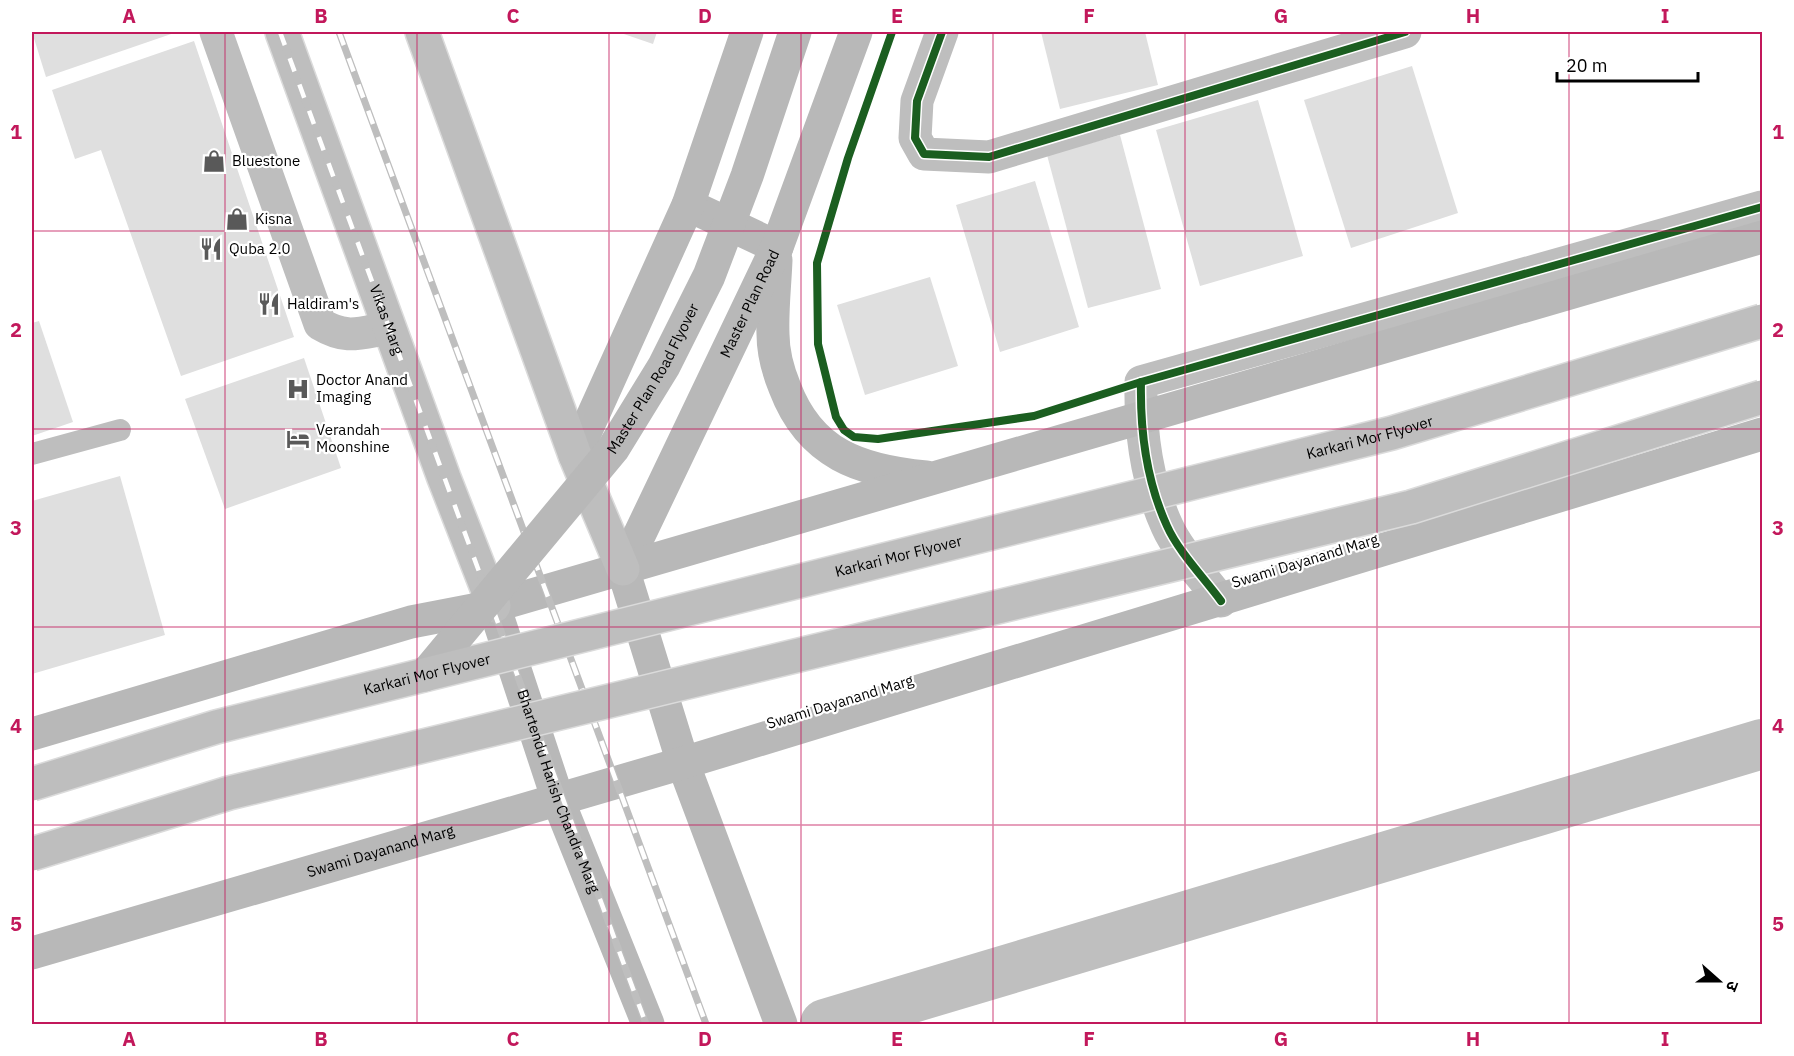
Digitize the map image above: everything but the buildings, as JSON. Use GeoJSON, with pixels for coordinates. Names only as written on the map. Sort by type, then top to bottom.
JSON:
{"type":"FeatureCollection","features":[{"type":"Feature","properties":{"kind":"main road"},"geometry":{"type":"LineString","coordinates":[[216,32],[320,324],[336,333],[351,335],[389,328]]}},
{"type":"Feature","properties":{"kind":"main road","name":"Vikas Marg"},"geometry":{"type":"LineString","coordinates":[[282,32],[389,328],[494,606]]}},
{"type":"Feature","properties":{"kind":"main road"},"geometry":{"type":"LineString","coordinates":[[422,32],[575,455],[623,569],[683,763],[781,1024]]}},
{"type":"Feature","properties":{"kind":"main road"},"geometry":{"type":"LineString","coordinates":[[575,455],[688,205],[747,32]]}},
{"type":"Feature","properties":{"kind":"main road","name":"Master Plan Road Flyover"},"geometry":{"type":"LineString","coordinates":[[425,675],[613,449],[664,366],[709,276],[747,176],[795,32]]}},
{"type":"Feature","properties":{"kind":"main road","name":"Master Plan Road"},"geometry":{"type":"LineString","coordinates":[[623,569],[777,247],[856,32]]}},
{"type":"Feature","properties":{"kind":"main road"},"geometry":{"type":"LineString","coordinates":[[942,32],[917,101],[915,138],[924,154],[989,157],[1406,32]]}},
{"type":"Feature","properties":{"kind":"main road"},"geometry":{"type":"LineString","coordinates":[[688,205],[777,247],[773,336],[778,371],[790,401],[805,427],[825,447],[861,466],[894,474],[940,478]]}},
{"type":"Feature","properties":{"kind":"main road"},"geometry":{"type":"LineString","coordinates":[[1221,601],[1167,527],[1148,472],[1141,440],[1141,382],[1762,207]]}},
{"type":"Feature","properties":{"kind":"main road"},"geometry":{"type":"LineString","coordinates":[[32,734],[411,622],[494,606],[940,478],[1762,237]]}},
{"type":"Feature","properties":{"kind":"main road","name":"Karkari Mor Flyover"},"geometry":{"type":"LineString","coordinates":[[32,784],[216,727],[1392,433],[1762,321]]}},
{"type":"Feature","properties":{"kind":"main road"},"geometry":{"type":"LineString","coordinates":[[32,854],[229,794],[1412,507],[1762,397]]}},
{"type":"Feature","properties":{"kind":"main road","name":"Swami Dayanand Marg"},"geometry":{"type":"LineString","coordinates":[[32,953],[683,763],[1221,601],[1762,434]]}},
{"type":"Feature","properties":{"kind":"main road","name":"Bhartendu Harish Chandra Marg"},"geometry":{"type":"LineString","coordinates":[[494,606],[558,800],[648,1024]]}},
{"type":"Feature","properties":{"kind":"lane"},"geometry":{"type":"LineString","coordinates":[[32,454],[120,430]]}},
{"type":"Feature","properties":{"kind":"waterway"},"geometry":{"type":"LineString","coordinates":[[825,1024],[1762,744]]}},
{"type":"Feature","properties":{"kind":"railway"},"geometry":{"type":"LineString","coordinates":[[280,32],[646,1024]]}},
{"type":"Feature","properties":{"kind":"railway"},"geometry":{"type":"LineString","coordinates":[[339,32],[706,1024]]}},
{"type":"Feature","properties":{"kind":"cycle path"},"geometry":{"type":"LineString","coordinates":[[892,32],[848,158],[817,263],[818,344],[836,417],[844,430],[854,437],[878,439],[1034,416],[1141,382]]}},
{"type":"Feature","properties":{"kind":"cycle path"},"geometry":{"type":"LineString","coordinates":[[942,32],[917,101],[915,138],[924,154],[989,157],[1405,32]]}},
{"type":"Feature","properties":{"kind":"cycle path"},"geometry":{"type":"LineString","coordinates":[[1221,601],[1178,545],[1160,509],[1149,473],[1143,437],[1141,382],[1762,207]]}},
{"type":"Feature","properties":{"kind":"place","name":"Bluestone"},"geometry":{"type":"Point","coordinates":[214,161]}},
{"type":"Feature","properties":{"kind":"place","name":"Kisna"},"geometry":{"type":"Point","coordinates":[237,219]}},
{"type":"Feature","properties":{"kind":"place","name":"Quba 2.0"},"geometry":{"type":"Point","coordinates":[211,249]}},
{"type":"Feature","properties":{"kind":"place","name":"Haldiram's"},"geometry":{"type":"Point","coordinates":[269,304]}},
{"type":"Feature","properties":{"kind":"place","name":"Doctor Anand Imaging"},"geometry":{"type":"Point","coordinates":[298,389]}},
{"type":"Feature","properties":{"kind":"place","name":"Verandah Moonshine"},"geometry":{"type":"Point","coordinates":[298,439]}}]}
